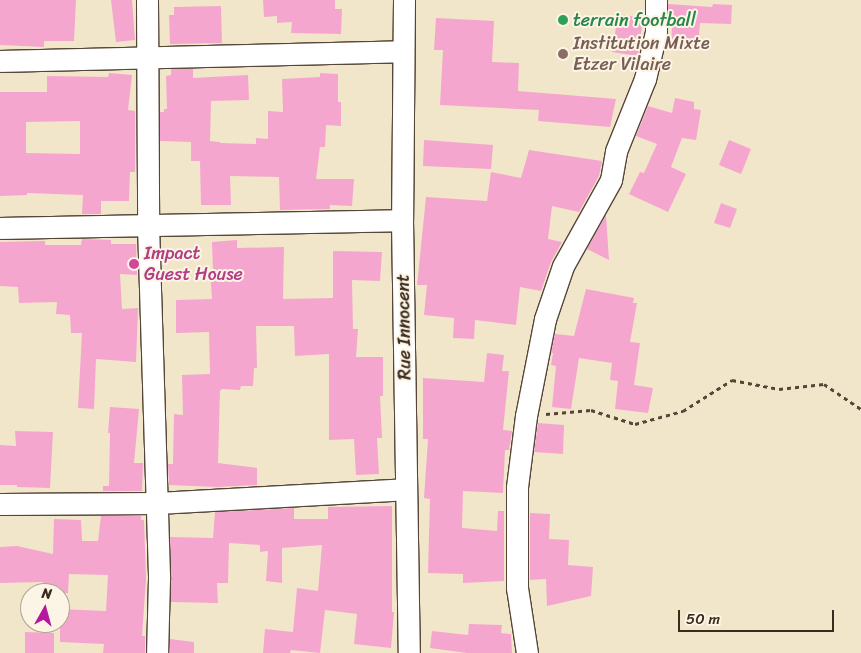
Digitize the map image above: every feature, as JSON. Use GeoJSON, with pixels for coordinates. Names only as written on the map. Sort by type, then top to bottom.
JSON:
{"type":"FeatureCollection","features":[{"type":"Feature","properties":{"kind":"street"},"geometry":{"type":"LineString","coordinates":[[147,0],[148,225],[159,579],[157,653]]}},
{"type":"Feature","properties":{"kind":"street","name":"Rue Innocent"},"geometry":{"type":"LineString","coordinates":[[404,0],[402,220],[409,653]]}},
{"type":"Feature","properties":{"kind":"street"},"geometry":{"type":"LineString","coordinates":[[527,653],[517,588],[517,487],[526,416],[545,319],[563,266],[611,180],[616,151],[645,79],[656,32],[656,0]]}},
{"type":"Feature","properties":{"kind":"street"},"geometry":{"type":"LineString","coordinates":[[0,61],[148,59],[403,51]]}},
{"type":"Feature","properties":{"kind":"street"},"geometry":{"type":"LineString","coordinates":[[0,228],[402,220]]}},
{"type":"Feature","properties":{"kind":"street"},"geometry":{"type":"LineString","coordinates":[[0,504],[157,503],[405,489]]}},
{"type":"Feature","properties":{"kind":"path"},"geometry":{"type":"LineString","coordinates":[[526,416],[591,410],[635,424],[683,411],[732,380],[779,389],[824,384],[861,408]]}},
{"type":"Feature","properties":{"kind":"building"},"geometry":{"type":"Polygon","coordinates":[[[0,0],[76,0],[74,41],[44,41],[44,47],[0,45],[0,0]]]}},
{"type":"Feature","properties":{"kind":"building"},"geometry":{"type":"Polygon","coordinates":[[[111,0],[132,0],[135,40],[116,42],[111,0]]]}},
{"type":"Feature","properties":{"kind":"building"},"geometry":{"type":"Polygon","coordinates":[[[263,0],[335,0],[335,9],[342,9],[341,34],[291,33],[292,22],[277,23],[277,16],[264,17],[263,0]]]}},
{"type":"Feature","properties":{"kind":"building"},"geometry":{"type":"Polygon","coordinates":[[[668,4],[712,7],[713,4],[732,5],[731,24],[700,23],[698,48],[671,46],[672,25],[668,24],[668,4]]]}},
{"type":"Feature","properties":{"kind":"building"},"geometry":{"type":"Polygon","coordinates":[[[221,6],[222,43],[170,44],[169,15],[174,15],[174,7],[221,6]]]}},
{"type":"Feature","properties":{"kind":"building"},"geometry":{"type":"Polygon","coordinates":[[[618,14],[643,18],[638,56],[612,52],[618,14]]]}},
{"type":"Feature","properties":{"kind":"building"},"geometry":{"type":"Polygon","coordinates":[[[436,18],[494,21],[492,62],[519,63],[518,91],[616,99],[610,127],[538,121],[539,110],[440,105],[443,50],[434,50],[436,18]]]}},
{"type":"Feature","properties":{"kind":"building"},"geometry":{"type":"Polygon","coordinates":[[[171,69],[193,69],[193,78],[248,75],[249,100],[211,101],[210,141],[220,143],[256,144],[256,138],[268,139],[268,111],[283,112],[282,79],[320,77],[320,73],[338,74],[338,102],[341,102],[341,126],[326,125],[325,147],[320,147],[316,179],[354,179],[352,206],[330,205],[330,209],[280,210],[279,177],[230,176],[231,205],[201,205],[200,161],[191,161],[191,142],[160,141],[160,112],[164,112],[164,109],[167,109],[166,76],[171,75],[171,69]]]}},
{"type":"Feature","properties":{"kind":"building"},"geometry":{"type":"Polygon","coordinates":[[[109,73],[132,75],[128,110],[135,111],[135,172],[130,172],[129,201],[101,201],[101,214],[82,214],[83,195],[27,193],[27,195],[0,196],[0,92],[47,92],[47,76],[108,77],[109,73]],[[80,121],[26,122],[26,153],[80,154],[80,121]]]}},
{"type":"Feature","properties":{"kind":"building"},"geometry":{"type":"Polygon","coordinates":[[[675,98],[694,102],[694,109],[701,110],[696,140],[682,138],[671,167],[686,174],[668,212],[629,194],[640,172],[644,173],[657,144],[636,136],[648,106],[672,113],[675,98]]]}},
{"type":"Feature","properties":{"kind":"building"},"geometry":{"type":"Polygon","coordinates":[[[424,140],[493,145],[491,169],[423,166],[424,140]]]}},
{"type":"Feature","properties":{"kind":"building"},"geometry":{"type":"Polygon","coordinates":[[[729,140],[751,149],[741,174],[719,165],[729,140]]]}},
{"type":"Feature","properties":{"kind":"building"},"geometry":{"type":"Polygon","coordinates":[[[529,150],[602,161],[599,176],[579,212],[552,206],[548,239],[562,242],[551,262],[541,291],[520,287],[516,325],[475,320],[474,339],[453,338],[454,318],[424,315],[427,285],[417,285],[426,197],[487,201],[491,172],[521,178],[529,150]]]}},
{"type":"Feature","properties":{"kind":"building"},"geometry":{"type":"Polygon","coordinates":[[[721,203],[737,209],[730,228],[714,223],[721,203]]]}},
{"type":"Feature","properties":{"kind":"building"},"geometry":{"type":"Polygon","coordinates":[[[606,215],[609,260],[587,249],[606,215]]]}},
{"type":"Feature","properties":{"kind":"building"},"geometry":{"type":"Polygon","coordinates":[[[82,239],[111,240],[111,244],[136,244],[137,275],[120,274],[122,309],[138,308],[136,362],[96,359],[94,409],[78,408],[82,333],[71,333],[70,315],[56,314],[57,302],[19,303],[18,287],[0,286],[0,242],[45,241],[45,245],[81,245],[82,239]]]}},
{"type":"Feature","properties":{"kind":"building"},"geometry":{"type":"Polygon","coordinates":[[[237,240],[237,248],[284,247],[283,299],[333,298],[333,251],[382,252],[380,281],[352,280],[353,329],[358,329],[356,357],[383,357],[383,396],[380,396],[382,438],[377,438],[379,474],[356,475],[354,439],[329,440],[329,354],[295,356],[294,326],[256,326],[257,368],[254,368],[253,386],[241,386],[240,390],[222,389],[220,391],[218,463],[257,468],[257,485],[217,487],[169,485],[168,464],[173,464],[174,414],[183,415],[182,375],[210,374],[209,332],[176,333],[176,300],[212,299],[210,271],[213,271],[212,242],[237,240]]]}},
{"type":"Feature","properties":{"kind":"building"},"geometry":{"type":"Polygon","coordinates":[[[586,289],[634,298],[633,303],[637,303],[630,342],[640,343],[634,385],[653,388],[648,413],[615,409],[618,381],[610,380],[612,363],[579,358],[571,409],[552,407],[556,366],[551,365],[553,353],[551,353],[555,334],[574,336],[586,289]]]}},
{"type":"Feature","properties":{"kind":"building"},"geometry":{"type":"Polygon","coordinates":[[[487,353],[504,355],[502,371],[509,371],[503,430],[512,431],[509,450],[505,450],[503,493],[463,491],[462,528],[497,531],[498,511],[504,511],[504,581],[463,583],[463,574],[428,573],[430,499],[424,498],[428,439],[423,439],[423,378],[484,382],[487,353]]]}},
{"type":"Feature","properties":{"kind":"building"},"geometry":{"type":"Polygon","coordinates":[[[110,407],[139,409],[134,463],[143,463],[142,491],[103,491],[103,486],[109,486],[110,433],[108,433],[110,407]]]}},
{"type":"Feature","properties":{"kind":"building"},"geometry":{"type":"Polygon","coordinates":[[[538,423],[564,425],[563,454],[534,452],[538,423]]]}},
{"type":"Feature","properties":{"kind":"building"},"geometry":{"type":"Polygon","coordinates":[[[15,431],[53,432],[50,488],[0,485],[0,445],[16,446],[15,431]]]}},
{"type":"Feature","properties":{"kind":"building"},"geometry":{"type":"Polygon","coordinates":[[[392,506],[392,612],[394,612],[391,648],[354,644],[357,614],[325,610],[320,653],[291,650],[290,653],[263,653],[265,629],[293,632],[297,588],[318,591],[322,545],[282,548],[282,583],[266,581],[268,551],[260,552],[260,545],[229,543],[228,583],[217,583],[218,603],[171,602],[170,537],[213,538],[215,512],[294,508],[294,519],[328,519],[328,507],[392,506]]]}},
{"type":"Feature","properties":{"kind":"building"},"geometry":{"type":"Polygon","coordinates":[[[530,513],[550,514],[549,539],[569,540],[568,565],[593,567],[591,596],[547,606],[546,579],[530,580],[530,513]]]}},
{"type":"Feature","properties":{"kind":"building"},"geometry":{"type":"Polygon","coordinates":[[[101,516],[141,516],[141,520],[144,520],[146,579],[142,636],[145,636],[145,653],[103,653],[104,644],[60,642],[60,633],[70,633],[70,609],[106,611],[108,575],[69,574],[69,583],[0,583],[0,547],[17,546],[53,554],[54,519],[81,520],[82,541],[98,541],[101,516]]]}},
{"type":"Feature","properties":{"kind":"building"},"geometry":{"type":"Polygon","coordinates":[[[469,624],[502,625],[501,633],[511,634],[512,653],[467,653],[430,648],[432,631],[468,635],[469,624]]]}},
{"type":"Feature","properties":{"kind":"building"},"geometry":{"type":"Polygon","coordinates":[[[25,633],[54,633],[54,653],[25,653],[25,633]]]}},
{"type":"Feature","properties":{"kind":"building"},"geometry":{"type":"Polygon","coordinates":[[[170,639],[194,642],[194,653],[170,653],[170,639]]]}},
{"type":"Feature","properties":{"kind":"place","name":"terrain football"},"geometry":{"type":"Point","coordinates":[563,20]}},
{"type":"Feature","properties":{"kind":"place","name":"Institution Mixte Etzer Vilaire"},"geometry":{"type":"Point","coordinates":[563,54]}},
{"type":"Feature","properties":{"kind":"place","name":"Impact Guest House"},"geometry":{"type":"Point","coordinates":[134,264]}}]}
